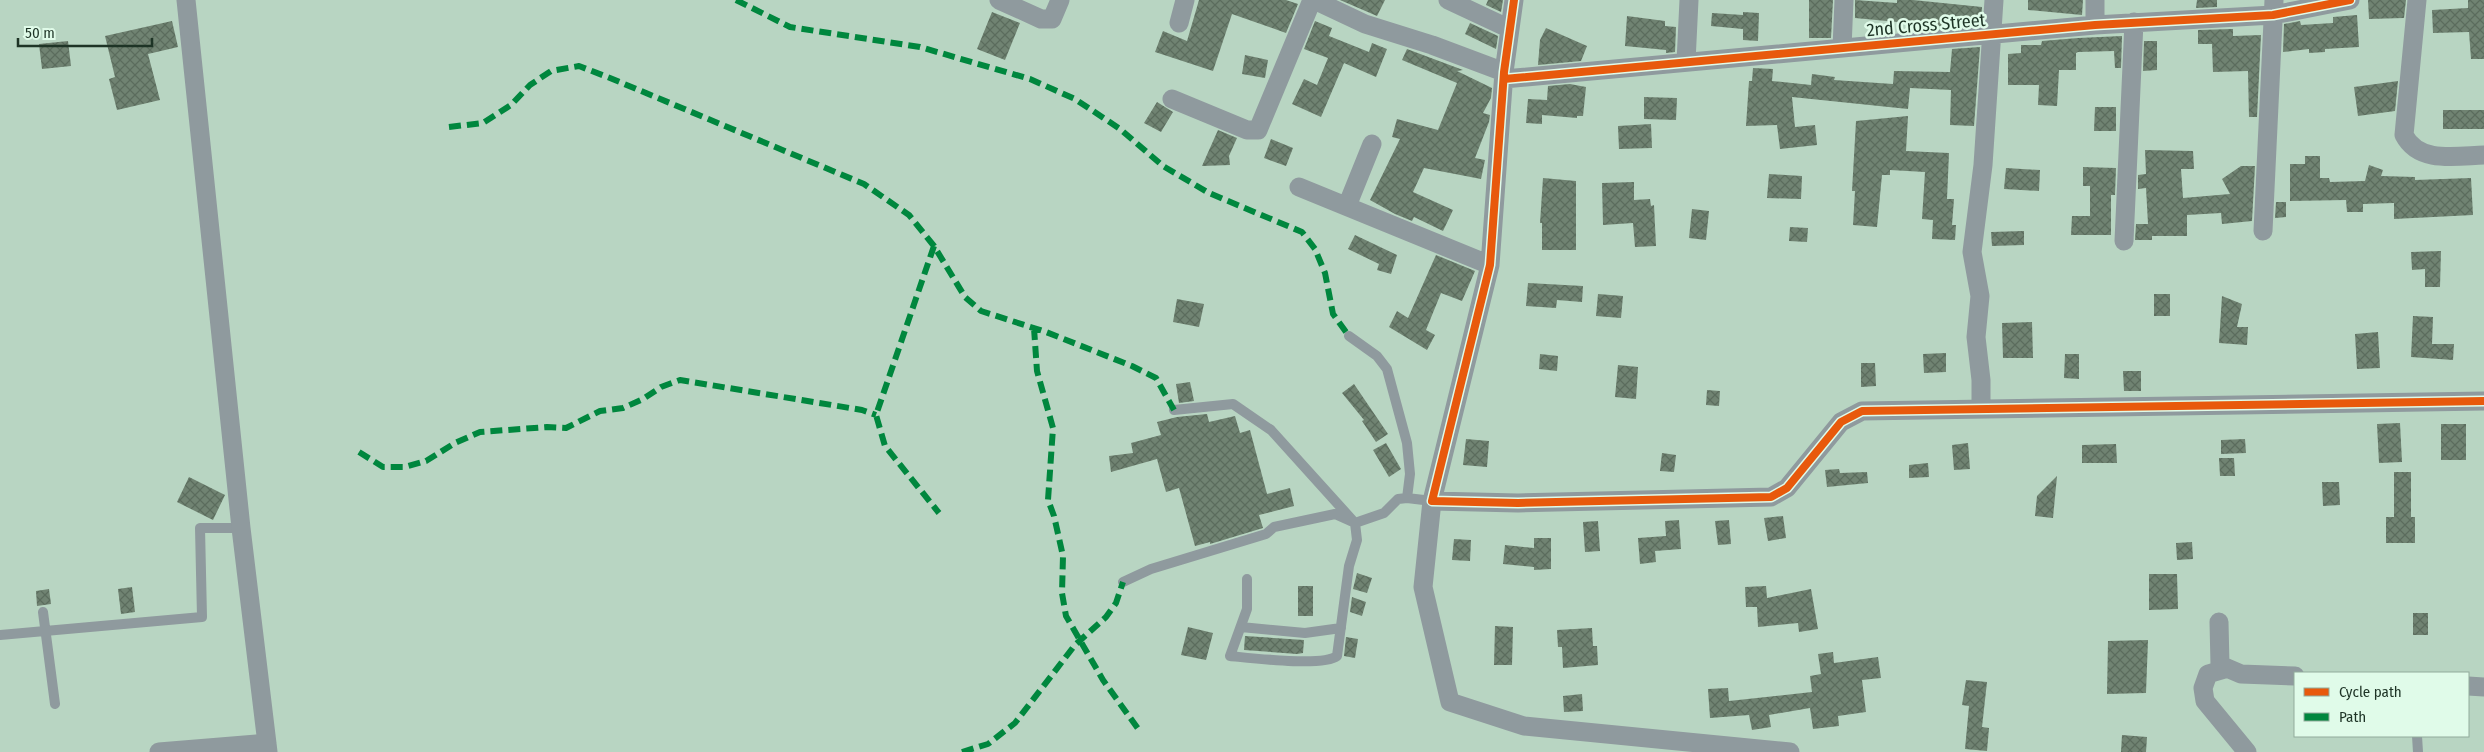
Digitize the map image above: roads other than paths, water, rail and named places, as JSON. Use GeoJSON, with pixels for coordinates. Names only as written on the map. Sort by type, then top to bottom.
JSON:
{"type":"FeatureCollection","features":[{"type":"Feature","properties":{"kind":"street"},"geometry":{"type":"LineString","coordinates":[[159,752],[267,748],[241,528],[186,0]]}},
{"type":"Feature","properties":{"kind":"street"},"geometry":{"type":"LineString","coordinates":[[999,0],[1041,19],[1052,19],[1060,0]]}},
{"type":"Feature","properties":{"kind":"street"},"geometry":{"type":"LineString","coordinates":[[1179,23],[1185,0]]}},
{"type":"Feature","properties":{"kind":"street"},"geometry":{"type":"LineString","coordinates":[[1172,99],[1247,130],[1258,130],[1313,0],[1365,24],[1432,45],[1504,76]]}},
{"type":"Feature","properties":{"kind":"street"},"geometry":{"type":"LineString","coordinates":[[1448,0],[1510,29]]}},
{"type":"Feature","properties":{"kind":"street"},"geometry":{"type":"LineString","coordinates":[[1514,0],[1504,76],[1490,265],[1432,501],[1423,587],[1450,702],[1524,726],[1734,750],[1790,752]]}},
{"type":"Feature","properties":{"kind":"street"},"geometry":{"type":"LineString","coordinates":[[1686,62],[1689,0]]}},
{"type":"Feature","properties":{"kind":"street"},"geometry":{"type":"LineString","coordinates":[[1842,48],[1844,0]]}},
{"type":"Feature","properties":{"kind":"street"},"geometry":{"type":"LineString","coordinates":[[1981,409],[1982,380],[1976,337],[1980,296],[1972,252],[1983,165],[1994,0]]}},
{"type":"Feature","properties":{"kind":"street"},"geometry":{"type":"LineString","coordinates":[[2095,0],[2096,25]]}},
{"type":"Feature","properties":{"kind":"street","name":"2nd Cross Street"},"geometry":{"type":"LineString","coordinates":[[1504,76],[1686,62],[2134,22],[2350,0]]}},
{"type":"Feature","properties":{"kind":"street"},"geometry":{"type":"LineString","coordinates":[[2417,0],[2404,135],[2410,145],[2420,152],[2431,156],[2484,156]]}},
{"type":"Feature","properties":{"kind":"street"},"geometry":{"type":"LineString","coordinates":[[2263,231],[2274,8]]}},
{"type":"Feature","properties":{"kind":"street"},"geometry":{"type":"LineString","coordinates":[[2124,241],[2134,22]]}},
{"type":"Feature","properties":{"kind":"street"},"geometry":{"type":"LineString","coordinates":[[1347,206],[1372,144]]}},
{"type":"Feature","properties":{"kind":"street"},"geometry":{"type":"LineString","coordinates":[[1299,187],[1490,265]]}},
{"type":"Feature","properties":{"kind":"street"},"geometry":{"type":"LineString","coordinates":[[1432,501],[1518,503],[1771,498],[1786,488],[1841,422],[1862,411],[2484,401]]}},
{"type":"Feature","properties":{"kind":"street"},"geometry":{"type":"LineString","coordinates":[[2219,622],[2218,657],[2220,666],[2241,674],[2294,676]]}},
{"type":"Feature","properties":{"kind":"street"},"geometry":{"type":"LineString","coordinates":[[2225,669],[2208,674],[2203,688],[2205,700],[2247,752]]}},
{"type":"Feature","properties":{"kind":"street"},"geometry":{"type":"LineString","coordinates":[[2469,686],[2484,687]]}},
{"type":"Feature","properties":{"kind":"lane"},"geometry":{"type":"LineString","coordinates":[[1350,336],[1377,356],[1387,369],[1407,443],[1410,474],[1407,498]]}},
{"type":"Feature","properties":{"kind":"lane"},"geometry":{"type":"LineString","coordinates":[[1174,410],[1233,404],[1271,430],[1355,523],[1357,540],[1349,566],[1337,656],[1332,660],[1316,662],[1230,656],[1247,609],[1246,579]]}},
{"type":"Feature","properties":{"kind":"lane"},"geometry":{"type":"LineString","coordinates":[[1123,582],[1159,566],[1266,534],[1274,527],[1334,514],[1355,523],[1384,513],[1398,499],[1407,498],[1432,501]]}},
{"type":"Feature","properties":{"kind":"lane"},"geometry":{"type":"LineString","coordinates":[[0,635],[202,617],[200,528],[241,528]]}},
{"type":"Feature","properties":{"kind":"lane"},"geometry":{"type":"LineString","coordinates":[[43,612],[47,631],[55,704]]}},
{"type":"Feature","properties":{"kind":"lane"},"geometry":{"type":"LineString","coordinates":[[1241,627],[1305,633],[1341,628]]}},
{"type":"Feature","properties":{"kind":"lane"},"geometry":{"type":"LineString","coordinates":[[2417,737],[2418,752]]}}]}
